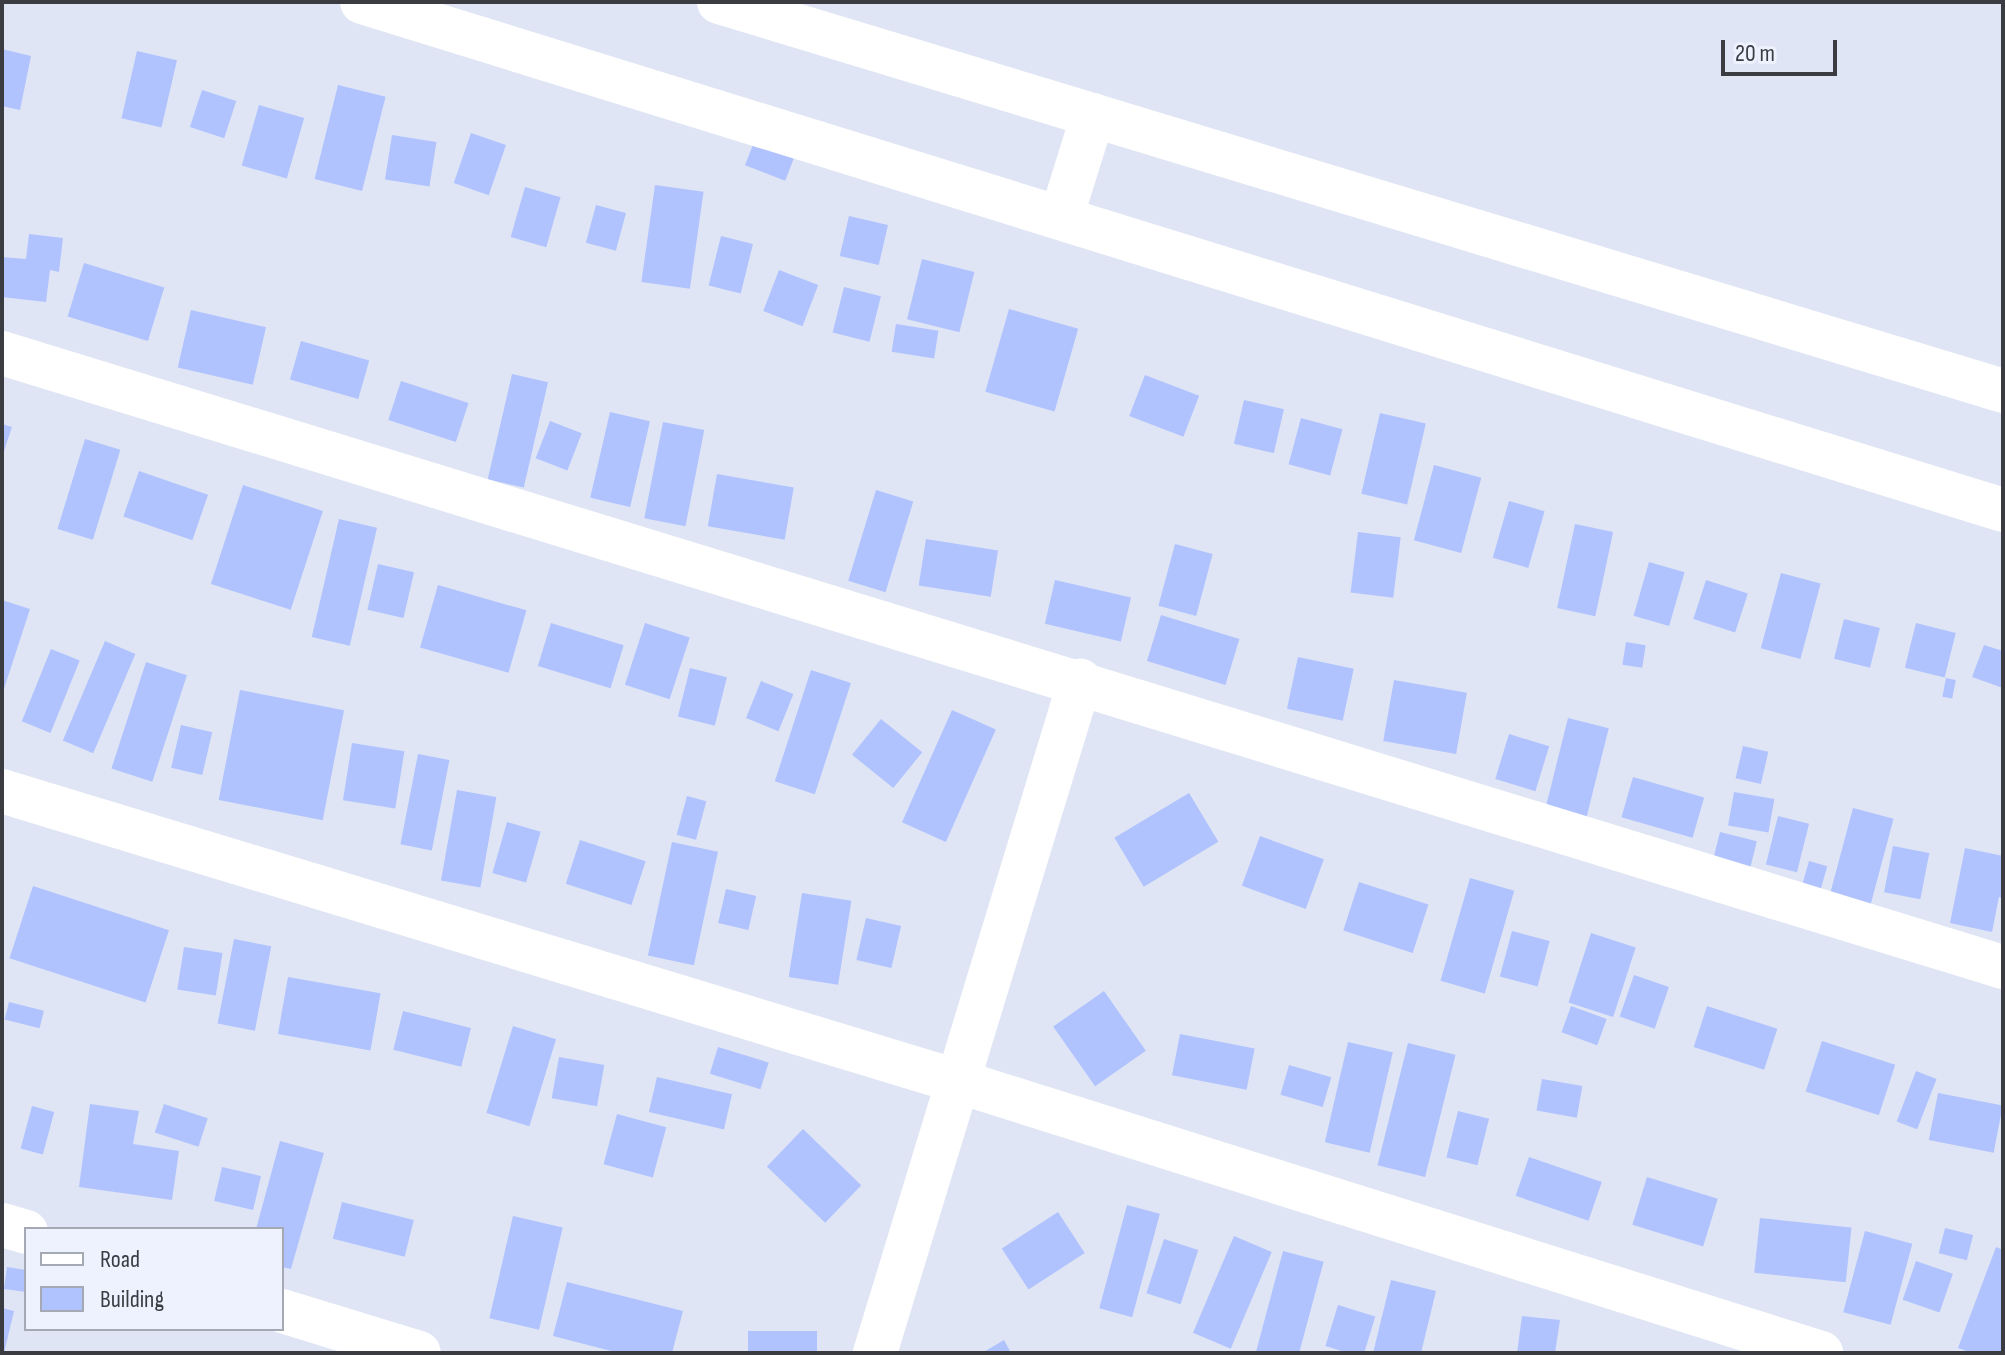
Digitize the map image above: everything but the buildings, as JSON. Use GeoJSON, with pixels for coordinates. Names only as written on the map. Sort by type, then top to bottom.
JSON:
{"type":"FeatureCollection","features":[{"type":"Feature","properties":{"kind":"street"},"geometry":{"type":"LineString","coordinates":[[362,2],[2003,510]]}},
{"type":"Feature","properties":{"kind":"street"},"geometry":{"type":"LineString","coordinates":[[719,2],[2003,391]]}},
{"type":"Feature","properties":{"kind":"street"},"geometry":{"type":"LineString","coordinates":[[1061,218],[1093,115]]}},
{"type":"Feature","properties":{"kind":"street"},"geometry":{"type":"LineString","coordinates":[[2,353],[1080,681],[2003,967]]}},
{"type":"Feature","properties":{"kind":"street"},"geometry":{"type":"LineString","coordinates":[[875,1353],[1080,681]]}},
{"type":"Feature","properties":{"kind":"street"},"geometry":{"type":"LineString","coordinates":[[2,791],[960,1082],[1821,1353]]}},
{"type":"Feature","properties":{"kind":"street"},"geometry":{"type":"LineString","coordinates":[[2,1225],[24,1231]]}},
{"type":"Feature","properties":{"kind":"street"},"geometry":{"type":"LineString","coordinates":[[284,1312],[419,1353]]}}]}
